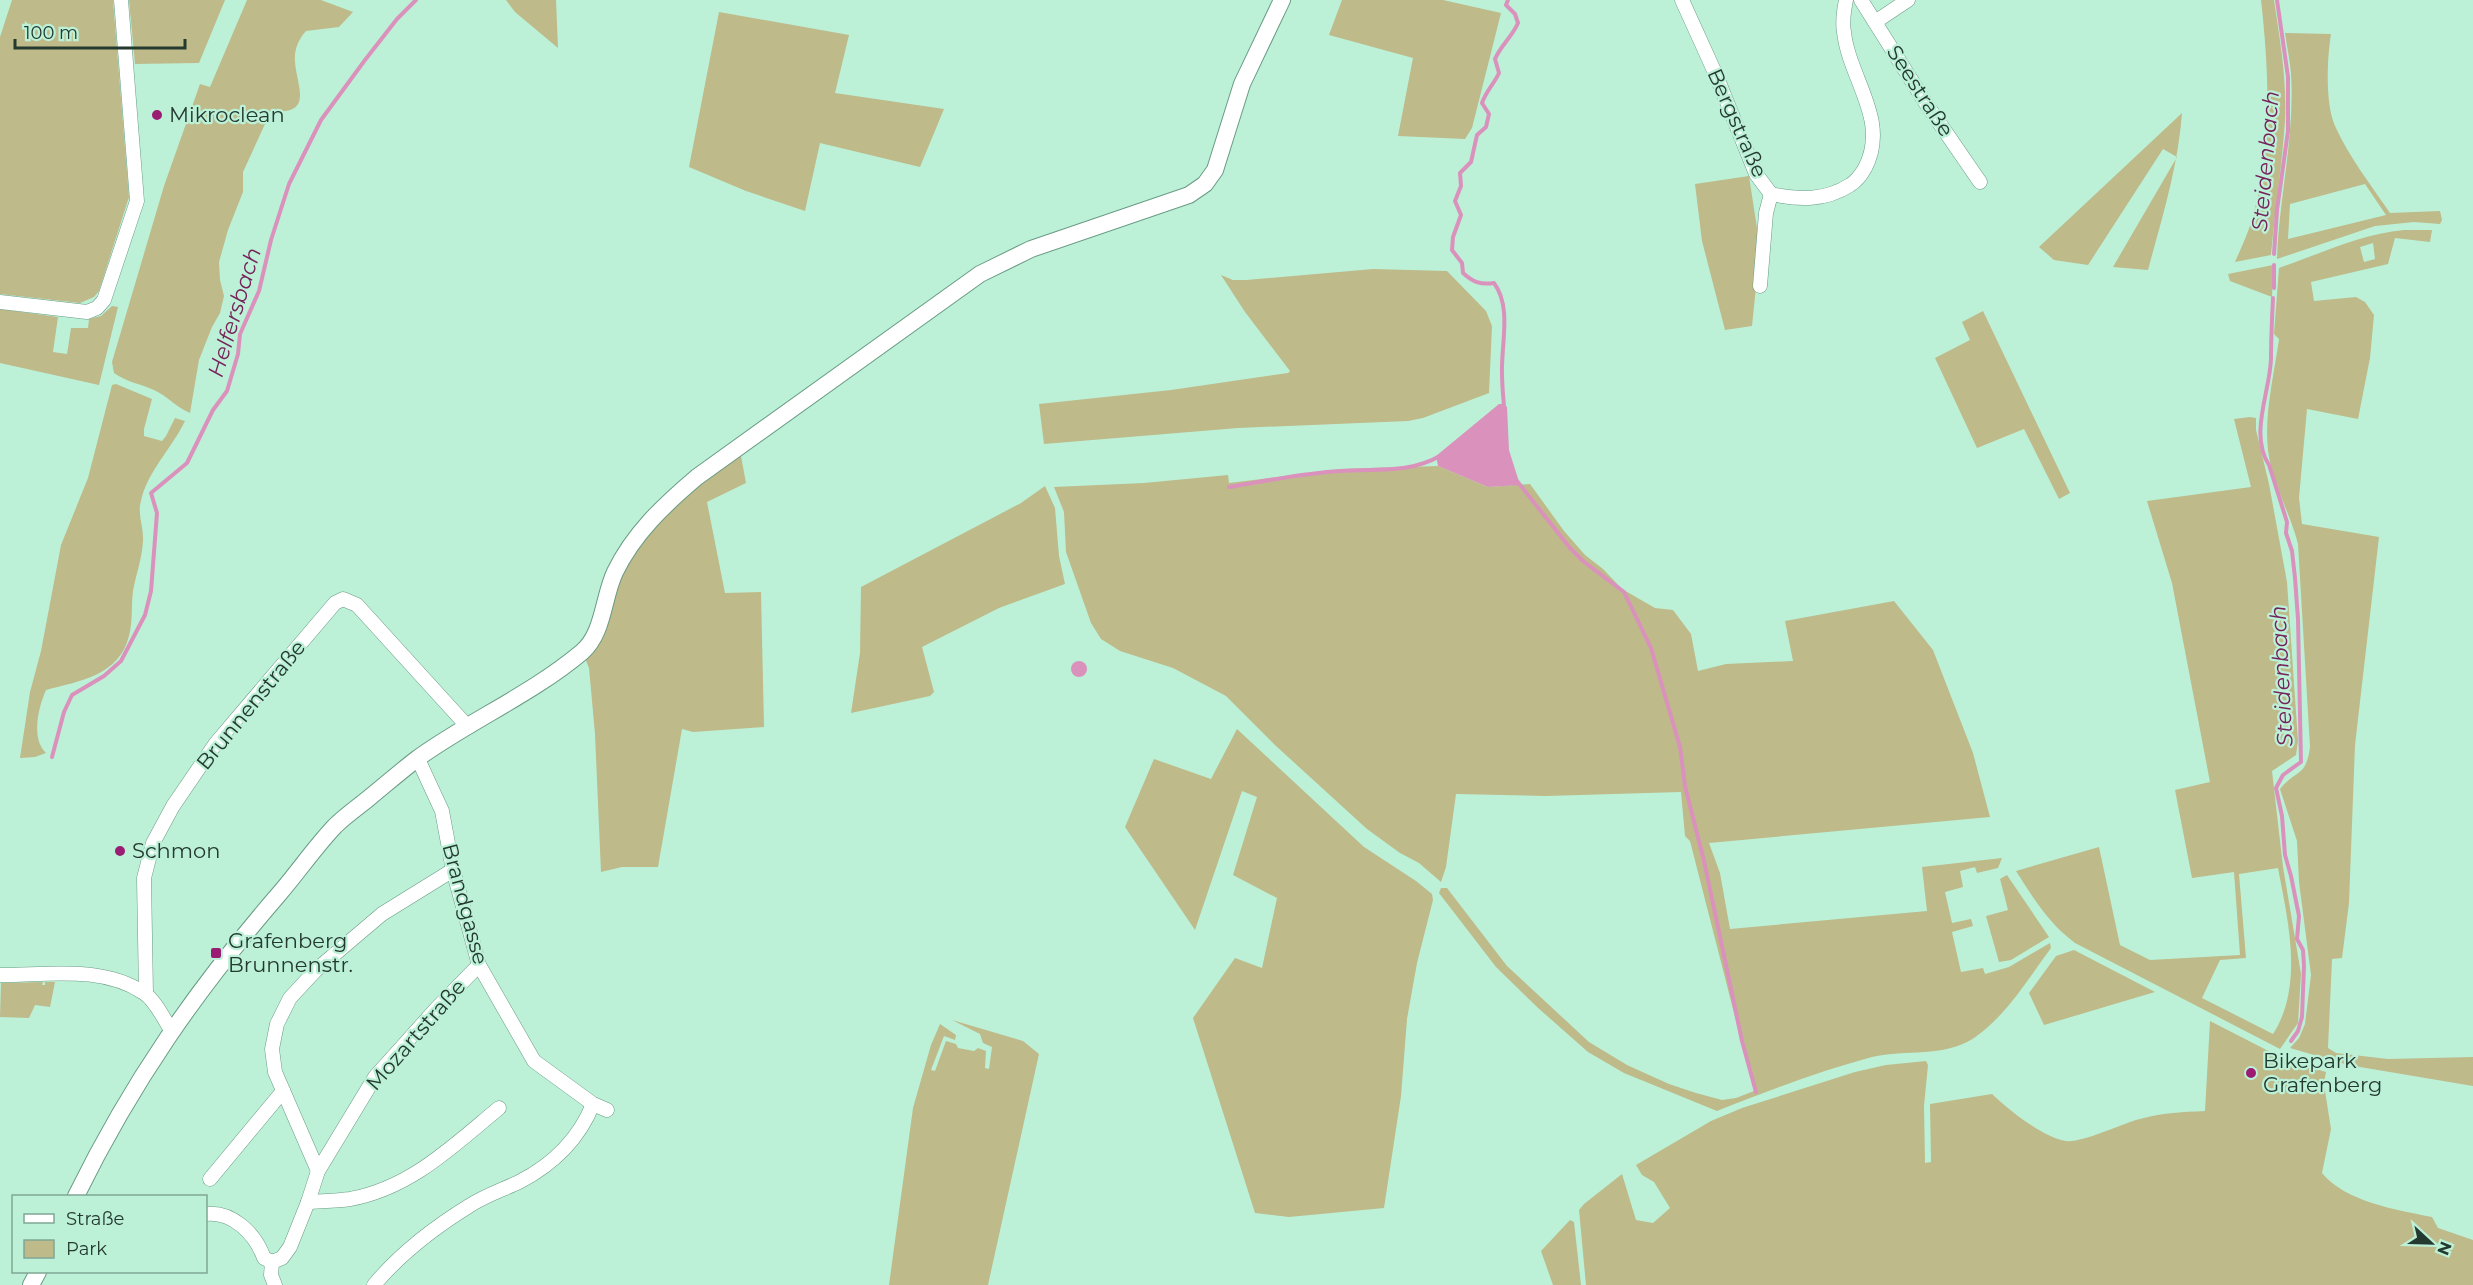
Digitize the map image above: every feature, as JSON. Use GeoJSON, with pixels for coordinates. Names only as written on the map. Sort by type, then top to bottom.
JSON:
{"type":"FeatureCollection","features":[{"type":"Feature","properties":{"kind":"street"},"geometry":{"type":"LineString","coordinates":[[0,302],[87,312],[96,308],[104,300],[137,201],[121,0]]}},
{"type":"Feature","properties":{"kind":"street"},"geometry":{"type":"LineString","coordinates":[[77,1195],[121,1109],[171,1030],[236,945],[335,825],[418,759],[527,691],[590,643],[596,632],[614,575],[624,555],[646,524],[697,477],[980,274],[1031,249],[1189,195],[1205,183],[1215,170],[1242,84],[1282,0]]}},
{"type":"Feature","properties":{"kind":"street","name":"Bergstraße"},"geometry":{"type":"LineString","coordinates":[[1682,0],[1716,75],[1756,174],[1771,194],[1766,213],[1760,286]]}},
{"type":"Feature","properties":{"kind":"street"},"geometry":{"type":"LineString","coordinates":[[1771,194],[1809,198],[1832,195],[1853,183],[1870,158],[1874,138],[1872,122],[1844,33],[1846,0]]}},
{"type":"Feature","properties":{"kind":"street"},"geometry":{"type":"LineString","coordinates":[[1875,22],[1908,0]]}},
{"type":"Feature","properties":{"kind":"street"},"geometry":{"type":"LineString","coordinates":[[1844,17],[1863,3]]}},
{"type":"Feature","properties":{"kind":"street","name":"Seestraße"},"geometry":{"type":"LineString","coordinates":[[1863,3],[1927,105],[1980,182]]}},
{"type":"Feature","properties":{"kind":"street","name":"Brunnenstraße"},"geometry":{"type":"LineString","coordinates":[[146,994],[144,878],[153,843],[172,806],[216,743],[335,603],[343,599],[357,605],[468,727]]}},
{"type":"Feature","properties":{"kind":"street","name":"Brandgasse"},"geometry":{"type":"LineString","coordinates":[[418,759],[442,811],[453,870],[479,966],[534,1061],[593,1104],[607,1110]]}},
{"type":"Feature","properties":{"kind":"street"},"geometry":{"type":"LineString","coordinates":[[318,1171],[275,1072],[272,1049],[278,1024],[290,998],[316,970],[382,914],[453,870]]}},
{"type":"Feature","properties":{"kind":"street","name":"Mozartstraße"},"geometry":{"type":"LineString","coordinates":[[272,1262],[282,1258],[290,1247],[318,1171],[375,1077],[436,1009],[479,966]]}},
{"type":"Feature","properties":{"kind":"street"},"geometry":{"type":"LineString","coordinates":[[0,975],[90,974],[114,979],[146,994],[171,1030]]}},
{"type":"Feature","properties":{"kind":"street"},"geometry":{"type":"LineString","coordinates":[[210,1179],[283,1091]]}},
{"type":"Feature","properties":{"kind":"street"},"geometry":{"type":"LineString","coordinates":[[374,1285],[425,1238],[470,1205],[522,1180],[567,1149],[586,1122],[593,1104]]}},
{"type":"Feature","properties":{"kind":"street"},"geometry":{"type":"LineString","coordinates":[[308,1202],[351,1198],[397,1184],[431,1164],[499,1108]]}},
{"type":"Feature","properties":{"kind":"street"},"geometry":{"type":"LineString","coordinates":[[207,1214],[227,1215],[238,1222],[261,1250],[264,1258],[272,1262],[271,1275],[274,1285]]}},
{"type":"Feature","properties":{"kind":"green space"},"geometry":{"type":"Polygon","coordinates":[[[12,0],[113,0],[129,197],[99,291],[94,297],[80,303],[0,294],[0,37],[12,0]]]}},
{"type":"Feature","properties":{"kind":"green space"},"geometry":{"type":"Polygon","coordinates":[[[129,0],[225,0],[199,63],[135,64],[129,0]]]}},
{"type":"Feature","properties":{"kind":"green space"},"geometry":{"type":"Polygon","coordinates":[[[247,0],[321,0],[353,12],[339,27],[306,31],[303,34],[295,53],[300,90],[298,104],[293,109],[271,111],[243,172],[243,192],[228,230],[219,262],[224,296],[220,313],[199,360],[190,413],[154,390],[114,373],[112,362],[164,186],[200,84],[210,87],[247,0]]]}},
{"type":"Feature","properties":{"kind":"green space"},"geometry":{"type":"Polygon","coordinates":[[[506,0],[556,0],[558,48],[515,12],[506,0]]]}},
{"type":"Feature","properties":{"kind":"green space"},"geometry":{"type":"Polygon","coordinates":[[[1342,0],[1443,0],[1501,13],[1472,128],[1465,139],[1398,136],[1413,58],[1329,35],[1342,0]]]}},
{"type":"Feature","properties":{"kind":"green space"},"geometry":{"type":"Polygon","coordinates":[[[2261,0],[2274,0],[2281,45],[2285,106],[2282,154],[2271,255],[2235,262],[2252,219],[2259,192],[2266,138],[2267,82],[2261,0]]]}},
{"type":"Feature","properties":{"kind":"green space"},"geometry":{"type":"Polygon","coordinates":[[[719,12],[849,35],[835,93],[944,109],[920,167],[820,143],[805,211],[746,191],[689,167],[719,12]]]}},
{"type":"Feature","properties":{"kind":"green space"},"geometry":{"type":"Polygon","coordinates":[[[2285,33],[2331,34],[2328,93],[2335,126],[2347,149],[2390,213],[2440,211],[2442,220],[2440,224],[2414,222],[2375,226],[2277,259],[2292,97],[2285,33]],[[2365,184],[2290,204],[2288,239],[2386,215],[2365,184]]]}},
{"type":"Feature","properties":{"kind":"green space"},"geometry":{"type":"Polygon","coordinates":[[[2182,113],[2176,157],[2163,149],[2088,265],[2054,260],[2039,247],[2182,113]]]}},
{"type":"Feature","properties":{"kind":"green space"},"geometry":{"type":"Polygon","coordinates":[[[2176,159],[2148,270],[2113,267],[2176,159]]]}},
{"type":"Feature","properties":{"kind":"green space"},"geometry":{"type":"Polygon","coordinates":[[[1749,176],[1760,248],[1752,326],[1725,330],[1702,241],[1695,184],[1749,176]]]}},
{"type":"Feature","properties":{"kind":"green space"},"geometry":{"type":"Polygon","coordinates":[[[2432,230],[2430,242],[2395,238],[2388,264],[2311,282],[2314,301],[2356,297],[2365,302],[2374,315],[2370,358],[2358,419],[2307,409],[2299,498],[2302,524],[2379,537],[2355,745],[2349,903],[2342,958],[2332,959],[2328,1048],[2336,1053],[2388,1059],[2473,1057],[2473,1086],[2348,1065],[2290,1048],[2299,1038],[2305,1024],[2311,975],[2299,882],[2297,841],[2280,789],[2303,769],[2310,747],[2298,544],[2273,475],[2267,436],[2268,409],[2279,339],[2274,334],[2279,268],[2340,245],[2388,232],[2432,230]],[[2373,243],[2360,247],[2364,262],[2375,259],[2373,243]]]}},
{"type":"Feature","properties":{"kind":"green space"},"geometry":{"type":"Polygon","coordinates":[[[2273,265],[2272,297],[2230,281],[2228,274],[2273,265]]]}},
{"type":"Feature","properties":{"kind":"green space"},"geometry":{"type":"Polygon","coordinates":[[[1373,269],[1447,271],[1486,311],[1492,326],[1489,393],[1423,418],[1408,421],[1238,428],[1044,444],[1039,404],[1171,390],[1288,373],[1290,371],[1245,312],[1221,275],[1233,280],[1246,280],[1373,269]]]}},
{"type":"Feature","properties":{"kind":"green space"},"geometry":{"type":"Polygon","coordinates":[[[112,306],[118,307],[99,385],[0,363],[0,309],[58,317],[53,352],[67,354],[71,328],[88,328],[89,319],[101,316],[112,306]]]}},
{"type":"Feature","properties":{"kind":"green space"},"geometry":{"type":"Polygon","coordinates":[[[1983,311],[2070,493],[2059,499],[2024,429],[1977,448],[1935,358],[1970,340],[1962,322],[1983,311]]]}},
{"type":"Feature","properties":{"kind":"green space"},"geometry":{"type":"Polygon","coordinates":[[[116,384],[152,399],[144,436],[162,441],[175,418],[185,421],[154,470],[141,501],[142,548],[133,591],[129,636],[124,649],[116,660],[96,675],[46,690],[37,723],[37,732],[41,747],[46,753],[35,757],[20,758],[30,692],[41,651],[61,545],[88,478],[112,385],[116,384]]]}},
{"type":"Feature","properties":{"kind":"green space"},"geometry":{"type":"Polygon","coordinates":[[[2256,418],[2256,430],[2269,484],[2287,582],[2298,741],[2296,755],[2272,771],[2283,867],[2301,974],[2298,1023],[2280,1049],[2075,943],[2049,919],[2016,871],[2099,847],[2120,945],[2150,960],[2240,955],[2234,872],[2192,878],[2175,790],[2210,782],[2172,583],[2147,501],[2251,487],[2234,419],[2256,418]],[[2278,868],[2239,874],[2246,958],[2220,960],[2202,998],[2273,1034],[2283,1015],[2291,974],[2289,931],[2278,868]]]}},
{"type":"Feature","properties":{"kind":"green space"},"geometry":{"type":"Polygon","coordinates":[[[741,456],[746,483],[707,502],[725,593],[761,592],[764,727],[693,732],[682,729],[658,867],[622,867],[601,872],[595,734],[589,668],[585,658],[615,588],[643,539],[674,505],[741,456]]]}},
{"type":"Feature","properties":{"kind":"green space"},"geometry":{"type":"Polygon","coordinates":[[[1438,466],[1488,487],[1530,484],[1564,531],[1585,555],[1603,569],[1622,589],[1655,608],[1673,610],[1691,634],[1698,671],[1726,664],[1793,661],[1785,621],[1894,601],[1933,650],[1973,753],[1990,817],[1709,843],[1720,873],[1730,929],[1927,911],[1922,867],[2002,858],[1998,868],[1977,873],[1975,867],[1960,871],[1963,887],[1945,892],[1952,923],[1971,919],[1973,926],[1952,932],[1961,972],[1983,968],[1985,974],[2009,967],[2050,943],[2051,948],[2016,996],[1986,1029],[1974,1038],[1950,1048],[1872,1057],[1794,1082],[1717,1111],[1624,1073],[1588,1052],[1537,1007],[1496,967],[1439,893],[1441,888],[1447,888],[1507,966],[1589,1042],[1627,1065],[1669,1084],[1696,1093],[1722,1100],[1736,1098],[1754,1091],[1690,841],[1685,836],[1681,792],[1546,796],[1456,794],[1446,867],[1441,882],[1419,863],[1400,853],[1367,829],[1276,746],[1226,696],[1173,668],[1120,651],[1101,639],[1091,623],[1066,552],[1064,512],[1054,487],[1144,483],[1228,475],[1229,483],[1341,469],[1438,466]]]}},
{"type":"Feature","properties":{"kind":"green space"},"geometry":{"type":"Polygon","coordinates":[[[1045,486],[1055,508],[1059,556],[1065,584],[999,608],[922,647],[934,692],[930,696],[851,713],[860,653],[861,587],[1021,503],[1045,486]]]}},
{"type":"Feature","properties":{"kind":"green space"},"geometry":{"type":"Polygon","coordinates":[[[1237,729],[1364,847],[1432,894],[1433,900],[1417,963],[1407,1019],[1401,1096],[1384,1208],[1289,1217],[1255,1213],[1193,1018],[1235,958],[1262,968],[1277,898],[1233,875],[1257,797],[1242,791],[1195,930],[1125,827],[1154,759],[1211,779],[1237,729]]]}},
{"type":"Feature","properties":{"kind":"green space"},"geometry":{"type":"Polygon","coordinates":[[[2007,875],[2049,937],[2011,960],[1999,962],[1986,916],[2008,910],[2000,879],[2007,875]]]}},
{"type":"Feature","properties":{"kind":"green space"},"geometry":{"type":"Polygon","coordinates":[[[2074,950],[2155,992],[2044,1025],[2029,993],[2056,956],[2074,950]]]}},
{"type":"Feature","properties":{"kind":"green space"},"geometry":{"type":"Polygon","coordinates":[[[43,982],[42,985],[45,985],[45,982],[55,982],[50,1007],[35,1005],[29,1018],[0,1017],[1,983],[43,982]]]}},
{"type":"Feature","properties":{"kind":"green space"},"geometry":{"type":"Polygon","coordinates":[[[952,1020],[1023,1041],[1039,1054],[988,1285],[889,1285],[913,1108],[931,1045],[940,1024],[956,1035],[955,1040],[944,1036],[931,1070],[935,1071],[946,1041],[956,1044],[958,1048],[974,1051],[978,1048],[986,1051],[985,1068],[989,1069],[992,1047],[983,1043],[980,1034],[952,1020]]]}},
{"type":"Feature","properties":{"kind":"green space"},"geometry":{"type":"Polygon","coordinates":[[[2210,1021],[2288,1061],[2326,1072],[2323,1087],[2331,1129],[2322,1173],[2332,1183],[2358,1198],[2388,1208],[2432,1217],[2438,1228],[2473,1240],[2473,1285],[1586,1285],[1579,1210],[1622,1174],[1636,1220],[1653,1223],[1670,1208],[1654,1182],[1642,1175],[1636,1165],[1711,1121],[1742,1108],[1855,1072],[1886,1065],[1926,1061],[1928,1065],[1924,1106],[1925,1163],[1931,1162],[1930,1104],[1992,1094],[2037,1129],[2066,1141],[2073,1141],[2136,1120],[2170,1113],[2205,1111],[2210,1021]]]}},
{"type":"Feature","properties":{"kind":"green space"},"geometry":{"type":"Polygon","coordinates":[[[1570,1220],[1574,1222],[1581,1285],[1553,1285],[1541,1251],[1570,1220]]]}},
{"type":"Feature","properties":{"kind":"shaded area"},"geometry":{"type":"Polygon","coordinates":[[[1499,404],[1507,407],[1509,450],[1520,485],[1488,487],[1438,466],[1436,456],[1499,404]]]}},
{"type":"Feature","properties":{"kind":"shaded area"},"geometry":{"type":"Polygon","coordinates":[[[1079,661],[1087,669],[1079,677],[1071,669],[1079,661]]]}},
{"type":"Feature","properties":{"kind":"waterway","name":"Helfersbach"},"geometry":{"type":"LineString","coordinates":[[52,757],[64,712],[72,695],[104,676],[121,661],[145,615],[151,591],[157,513],[151,493],[187,463],[213,410],[227,391],[238,354],[240,334],[259,291],[271,240],[289,184],[321,120],[397,19],[416,0]]}},
{"type":"Feature","properties":{"kind":"waterway"},"geometry":{"type":"LineString","coordinates":[[1504,406],[1503,303],[1494,283],[1477,282],[1463,273],[1462,263],[1452,250],[1453,237],[1461,215],[1455,201],[1461,186],[1460,173],[1471,162],[1477,135],[1486,127],[1489,114],[1482,103],[1499,73],[1495,59],[1518,23],[1515,14],[1506,5],[1508,0]]}},
{"type":"Feature","properties":{"kind":"waterway","name":"Steidenbach"},"geometry":{"type":"LineString","coordinates":[[2274,254],[2277,210],[2288,131],[2288,77],[2277,0]]}},
{"type":"Feature","properties":{"kind":"waterway","name":"Steidenbach"},"geometry":{"type":"LineString","coordinates":[[2274,265],[2274,288]]}},
{"type":"Feature","properties":{"kind":"waterway","name":"Steidenbach"},"geometry":{"type":"LineString","coordinates":[[2273,298],[2270,372],[2262,413],[2261,440],[2263,453],[2287,522],[2286,533],[2292,551],[2298,619],[2301,762],[2283,775],[2276,788],[2282,816],[2285,855],[2299,916],[2297,939],[2303,950],[2304,966],[2302,1017],[2298,1031],[2291,1041]]}},
{"type":"Feature","properties":{"kind":"waterway"},"geometry":{"type":"LineString","coordinates":[[1229,487],[1312,473],[1404,468],[1416,466],[1440,456]]}},
{"type":"Feature","properties":{"kind":"waterway"},"geometry":{"type":"LineString","coordinates":[[1517,481],[1570,548],[1583,561],[1624,592],[1651,648],[1680,747],[1685,786],[1704,861],[1742,1041],[1756,1092]]}},
{"type":"Feature","properties":{"kind":"place","name":"Mikroclean"},"geometry":{"type":"Point","coordinates":[157,115]}},
{"type":"Feature","properties":{"kind":"place","name":"Schmon"},"geometry":{"type":"Point","coordinates":[120,851]}},
{"type":"Feature","properties":{"kind":"place","name":"Grafenberg Brunnenstr."},"geometry":{"type":"Point","coordinates":[216,953]}},
{"type":"Feature","properties":{"kind":"place","name":"Bikepark Grafenberg"},"geometry":{"type":"Point","coordinates":[2251,1073]}}]}
